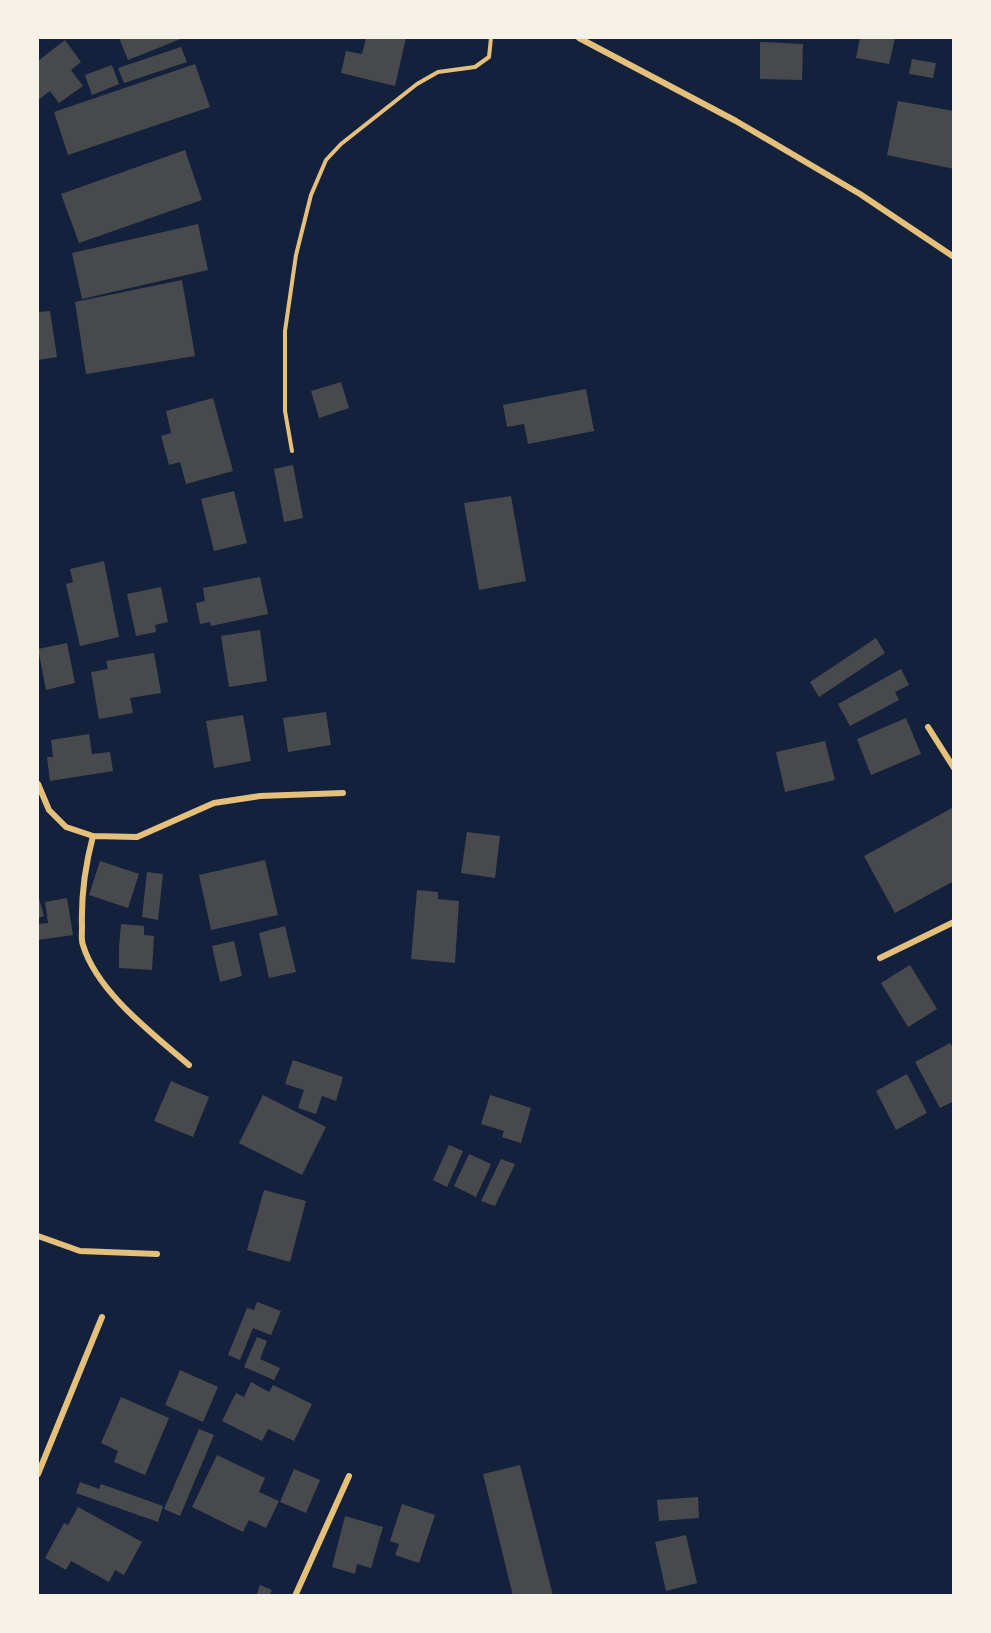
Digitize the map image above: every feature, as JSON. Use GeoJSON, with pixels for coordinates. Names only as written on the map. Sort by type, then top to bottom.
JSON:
{"type":"FeatureCollection","features":[{"type":"Feature","properties":{"kind":"street"},"geometry":{"type":"LineString","coordinates":[[579,38],[736,121],[860,194],[954,257]]}},
{"type":"Feature","properties":{"kind":"street"},"geometry":{"type":"LineString","coordinates":[[928,727],[954,768]]}},
{"type":"Feature","properties":{"kind":"street"},"geometry":{"type":"LineString","coordinates":[[38,784],[50,810],[66,827],[93,836],[137,837],[214,802],[260,796],[343,793]]}},
{"type":"Feature","properties":{"kind":"street"},"geometry":{"type":"LineString","coordinates":[[93,836],[86,861],[81,909],[82,943],[91,966],[115,997],[146,1028],[189,1065]]}},
{"type":"Feature","properties":{"kind":"street"},"geometry":{"type":"LineString","coordinates":[[880,958],[954,922]]}},
{"type":"Feature","properties":{"kind":"street"},"geometry":{"type":"LineString","coordinates":[[38,1236],[80,1251],[157,1254]]}},
{"type":"Feature","properties":{"kind":"street"},"geometry":{"type":"LineString","coordinates":[[38,1474],[102,1317]]}},
{"type":"Feature","properties":{"kind":"street"},"geometry":{"type":"LineString","coordinates":[[295,1596],[349,1476]]}},
{"type":"Feature","properties":{"kind":"path"},"geometry":{"type":"LineString","coordinates":[[292,451],[285,411],[285,331],[296,255],[311,195],[326,160],[341,144],[417,84],[438,72],[475,67],[489,57],[491,38]]}},
{"type":"Feature","properties":{"kind":"building"},"geometry":{"type":"Polygon","coordinates":[[[119,38],[183,38],[128,60],[119,38]]]}},
{"type":"Feature","properties":{"kind":"building"},"geometry":{"type":"Polygon","coordinates":[[[366,38],[406,38],[395,86],[341,73],[346,51],[362,54],[366,38]]]}},
{"type":"Feature","properties":{"kind":"building"},"geometry":{"type":"Polygon","coordinates":[[[860,38],[895,38],[889,64],[856,58],[860,38]]]}},
{"type":"Feature","properties":{"kind":"building"},"geometry":{"type":"Polygon","coordinates":[[[65,40],[81,62],[71,70],[83,86],[59,103],[50,91],[38,100],[38,61],[65,40]]]}},
{"type":"Feature","properties":{"kind":"building"},"geometry":{"type":"Polygon","coordinates":[[[760,42],[803,44],[802,80],[760,79],[760,42]]]}},
{"type":"Feature","properties":{"kind":"building"},"geometry":{"type":"Polygon","coordinates":[[[181,47],[187,62],[124,83],[118,68],[181,47]]]}},
{"type":"Feature","properties":{"kind":"building"},"geometry":{"type":"Polygon","coordinates":[[[912,59],[936,63],[933,78],[909,74],[912,59]]]}},
{"type":"Feature","properties":{"kind":"building"},"geometry":{"type":"Polygon","coordinates":[[[195,64],[210,107],[68,155],[54,112],[195,64]]]}},
{"type":"Feature","properties":{"kind":"building"},"geometry":{"type":"Polygon","coordinates":[[[112,65],[119,84],[92,95],[85,75],[112,65]]]}},
{"type":"Feature","properties":{"kind":"building"},"geometry":{"type":"Polygon","coordinates":[[[898,101],[954,111],[954,169],[887,155],[898,101]]]}},
{"type":"Feature","properties":{"kind":"building"},"geometry":{"type":"Polygon","coordinates":[[[185,150],[202,200],[79,243],[61,194],[185,150]]]}},
{"type":"Feature","properties":{"kind":"building"},"geometry":{"type":"Polygon","coordinates":[[[198,224],[208,270],[82,299],[72,253],[198,224]]]}},
{"type":"Feature","properties":{"kind":"building"},"geometry":{"type":"Polygon","coordinates":[[[182,280],[195,356],[86,374],[75,302],[182,280]]]}},
{"type":"Feature","properties":{"kind":"building"},"geometry":{"type":"Polygon","coordinates":[[[50,311],[57,357],[38,360],[38,312],[50,311]]]}},
{"type":"Feature","properties":{"kind":"building"},"geometry":{"type":"Polygon","coordinates":[[[341,382],[349,408],[319,418],[311,391],[341,382]]]}},
{"type":"Feature","properties":{"kind":"building"},"geometry":{"type":"Polygon","coordinates":[[[586,389],[594,431],[528,444],[524,424],[507,427],[503,405],[586,389]]]}},
{"type":"Feature","properties":{"kind":"building"},"geometry":{"type":"Polygon","coordinates":[[[213,398],[233,471],[186,484],[180,462],[169,465],[161,436],[171,433],[166,411],[213,398]]]}},
{"type":"Feature","properties":{"kind":"building"},"geometry":{"type":"Polygon","coordinates":[[[293,465],[303,518],[284,522],[274,469],[293,465]]]}},
{"type":"Feature","properties":{"kind":"building"},"geometry":{"type":"Polygon","coordinates":[[[234,491],[247,543],[214,551],[201,499],[234,491]]]}},
{"type":"Feature","properties":{"kind":"building"},"geometry":{"type":"Polygon","coordinates":[[[511,496],[526,581],[479,590],[464,503],[511,496]]]}},
{"type":"Feature","properties":{"kind":"building"},"geometry":{"type":"Polygon","coordinates":[[[104,561],[119,637],[80,646],[66,584],[73,582],[70,569],[104,561]]]}},
{"type":"Feature","properties":{"kind":"building"},"geometry":{"type":"Polygon","coordinates":[[[260,577],[268,614],[211,626],[210,622],[200,624],[196,603],[205,601],[203,588],[260,577]]]}},
{"type":"Feature","properties":{"kind":"building"},"geometry":{"type":"Polygon","coordinates":[[[161,587],[168,622],[155,625],[156,632],[136,636],[127,594],[161,587]]]}},
{"type":"Feature","properties":{"kind":"building"},"geometry":{"type":"Polygon","coordinates":[[[260,630],[267,681],[229,687],[221,636],[260,630]]]}},
{"type":"Feature","properties":{"kind":"building"},"geometry":{"type":"Polygon","coordinates":[[[876,638],[885,653],[819,697],[810,682],[876,638]]]}},
{"type":"Feature","properties":{"kind":"building"},"geometry":{"type":"Polygon","coordinates":[[[67,643],[75,683],[46,690],[38,649],[67,643]]]}},
{"type":"Feature","properties":{"kind":"building"},"geometry":{"type":"Polygon","coordinates":[[[154,653],[161,693],[130,698],[133,713],[99,719],[91,672],[108,669],[106,661],[154,653]]]}},
{"type":"Feature","properties":{"kind":"building"},"geometry":{"type":"Polygon","coordinates":[[[901,669],[909,685],[895,692],[899,700],[850,726],[838,704],[901,669]]]}},
{"type":"Feature","properties":{"kind":"building"},"geometry":{"type":"Polygon","coordinates":[[[326,712],[331,745],[288,752],[283,718],[326,712]]]}},
{"type":"Feature","properties":{"kind":"building"},"geometry":{"type":"Polygon","coordinates":[[[243,715],[251,761],[214,768],[206,721],[243,715]]]}},
{"type":"Feature","properties":{"kind":"building"},"geometry":{"type":"Polygon","coordinates":[[[906,718],[921,754],[871,775],[857,739],[906,718]]]}},
{"type":"Feature","properties":{"kind":"building"},"geometry":{"type":"Polygon","coordinates":[[[89,734],[92,754],[110,752],[113,771],[50,781],[47,757],[53,757],[51,740],[89,734]]]}},
{"type":"Feature","properties":{"kind":"building"},"geometry":{"type":"Polygon","coordinates":[[[825,741],[835,780],[785,792],[776,752],[825,741]]]}},
{"type":"Feature","properties":{"kind":"building"},"geometry":{"type":"Polygon","coordinates":[[[954,807],[954,881],[895,913],[864,856],[954,807]]]}},
{"type":"Feature","properties":{"kind":"building"},"geometry":{"type":"Polygon","coordinates":[[[467,832],[500,836],[495,878],[461,873],[467,832]]]}},
{"type":"Feature","properties":{"kind":"building"},"geometry":{"type":"Polygon","coordinates":[[[265,860],[278,915],[211,930],[199,875],[265,860]]]}},
{"type":"Feature","properties":{"kind":"building"},"geometry":{"type":"Polygon","coordinates":[[[100,861],[139,874],[128,908],[89,895],[100,861]]]}},
{"type":"Feature","properties":{"kind":"building"},"geometry":{"type":"Polygon","coordinates":[[[147,872],[163,874],[158,920],[142,917],[147,872]]]}},
{"type":"Feature","properties":{"kind":"building"},"geometry":{"type":"Polygon","coordinates":[[[417,890],[438,892],[438,899],[459,901],[455,963],[411,959],[417,890]]]}},
{"type":"Feature","properties":{"kind":"building"},"geometry":{"type":"Polygon","coordinates":[[[38,895],[44,916],[38,918],[38,895]]]}},
{"type":"Feature","properties":{"kind":"building"},"geometry":{"type":"Polygon","coordinates":[[[67,898],[73,935],[38,940],[38,924],[48,923],[45,902],[67,898]]]}},
{"type":"Feature","properties":{"kind":"building"},"geometry":{"type":"Polygon","coordinates":[[[121,924],[144,926],[144,935],[154,936],[152,970],[119,968],[121,924]]]}},
{"type":"Feature","properties":{"kind":"building"},"geometry":{"type":"Polygon","coordinates":[[[285,926],[296,972],[269,978],[259,933],[285,926]]]}},
{"type":"Feature","properties":{"kind":"building"},"geometry":{"type":"Polygon","coordinates":[[[234,941],[242,976],[220,982],[212,946],[234,941]]]}},
{"type":"Feature","properties":{"kind":"building"},"geometry":{"type":"Polygon","coordinates":[[[910,965],[937,1009],[908,1027],[881,983],[910,965]]]}},
{"type":"Feature","properties":{"kind":"building"},"geometry":{"type":"Polygon","coordinates":[[[950,1043],[954,1050],[954,1101],[940,1108],[915,1062],[950,1043]]]}},
{"type":"Feature","properties":{"kind":"building"},"geometry":{"type":"Polygon","coordinates":[[[293,1060],[343,1077],[336,1101],[322,1096],[316,1114],[298,1108],[304,1090],[285,1084],[293,1060]]]}},
{"type":"Feature","properties":{"kind":"building"},"geometry":{"type":"Polygon","coordinates":[[[907,1074],[927,1113],[896,1130],[876,1091],[907,1074]]]}},
{"type":"Feature","properties":{"kind":"building"},"geometry":{"type":"Polygon","coordinates":[[[171,1081],[209,1097],[193,1137],[154,1121],[171,1081]]]}},
{"type":"Feature","properties":{"kind":"building"},"geometry":{"type":"Polygon","coordinates":[[[263,1095],[326,1127],[302,1175],[239,1143],[263,1095]]]}},
{"type":"Feature","properties":{"kind":"building"},"geometry":{"type":"Polygon","coordinates":[[[490,1095],[531,1108],[521,1143],[502,1137],[504,1131],[481,1124],[490,1095]]]}},
{"type":"Feature","properties":{"kind":"building"},"geometry":{"type":"Polygon","coordinates":[[[449,1145],[463,1151],[447,1187],[433,1180],[449,1145]]]}},
{"type":"Feature","properties":{"kind":"building"},"geometry":{"type":"Polygon","coordinates":[[[469,1154],[491,1164],[476,1197],[454,1186],[469,1154]]]}},
{"type":"Feature","properties":{"kind":"building"},"geometry":{"type":"Polygon","coordinates":[[[501,1159],[515,1164],[495,1206],[481,1201],[501,1159]]]}},
{"type":"Feature","properties":{"kind":"building"},"geometry":{"type":"Polygon","coordinates":[[[264,1190],[306,1201],[290,1262],[247,1250],[264,1190]]]}},
{"type":"Feature","properties":{"kind":"building"},"geometry":{"type":"Polygon","coordinates":[[[257,1302],[281,1311],[271,1335],[253,1328],[240,1360],[228,1355],[247,1308],[254,1310],[257,1302]]]}},
{"type":"Feature","properties":{"kind":"building"},"geometry":{"type":"Polygon","coordinates":[[[257,1337],[267,1341],[260,1359],[280,1368],[274,1380],[244,1367],[257,1337]]]}},
{"type":"Feature","properties":{"kind":"building"},"geometry":{"type":"Polygon","coordinates":[[[180,1370],[218,1387],[203,1422],[165,1405],[180,1370]]]}},
{"type":"Feature","properties":{"kind":"building"},"geometry":{"type":"Polygon","coordinates":[[[251,1382],[269,1392],[273,1385],[312,1404],[294,1441],[268,1429],[262,1441],[222,1421],[236,1393],[244,1397],[251,1382]]]}},
{"type":"Feature","properties":{"kind":"building"},"geometry":{"type":"Polygon","coordinates":[[[121,1397],[169,1418],[145,1475],[114,1462],[118,1451],[101,1443],[121,1397]]]}},
{"type":"Feature","properties":{"kind":"building"},"geometry":{"type":"Polygon","coordinates":[[[199,1429],[214,1435],[180,1516],[164,1509],[199,1429]]]}},
{"type":"Feature","properties":{"kind":"building"},"geometry":{"type":"Polygon","coordinates":[[[217,1455],[265,1478],[259,1492],[279,1501],[266,1528],[249,1520],[243,1532],[192,1507],[217,1455]]]}},
{"type":"Feature","properties":{"kind":"building"},"geometry":{"type":"Polygon","coordinates":[[[520,1465],[553,1596],[513,1596],[483,1474],[520,1465]]]}},
{"type":"Feature","properties":{"kind":"building"},"geometry":{"type":"Polygon","coordinates":[[[294,1469],[320,1480],[306,1513],[280,1502],[294,1469]]]}},
{"type":"Feature","properties":{"kind":"building"},"geometry":{"type":"Polygon","coordinates":[[[80,1482],[99,1489],[101,1484],[163,1506],[158,1522],[76,1493],[80,1482]]]}},
{"type":"Feature","properties":{"kind":"building"},"geometry":{"type":"Polygon","coordinates":[[[698,1497],[699,1518],[659,1521],[657,1500],[698,1497]]]}},
{"type":"Feature","properties":{"kind":"building"},"geometry":{"type":"Polygon","coordinates":[[[402,1504],[435,1515],[419,1563],[395,1555],[399,1544],[390,1541],[402,1504]]]}},
{"type":"Feature","properties":{"kind":"building"},"geometry":{"type":"Polygon","coordinates":[[[78,1507],[142,1542],[124,1575],[115,1570],[109,1582],[71,1561],[66,1570],[45,1558],[64,1523],[68,1525],[78,1507]]]}},
{"type":"Feature","properties":{"kind":"building"},"geometry":{"type":"Polygon","coordinates":[[[345,1516],[383,1527],[371,1568],[357,1564],[355,1574],[332,1567],[345,1516]]]}},
{"type":"Feature","properties":{"kind":"building"},"geometry":{"type":"Polygon","coordinates":[[[686,1535],[697,1583],[666,1591],[655,1542],[686,1535]]]}},
{"type":"Feature","properties":{"kind":"building"},"geometry":{"type":"Polygon","coordinates":[[[260,1585],[272,1590],[269,1596],[256,1596],[260,1585]]]}}]}
